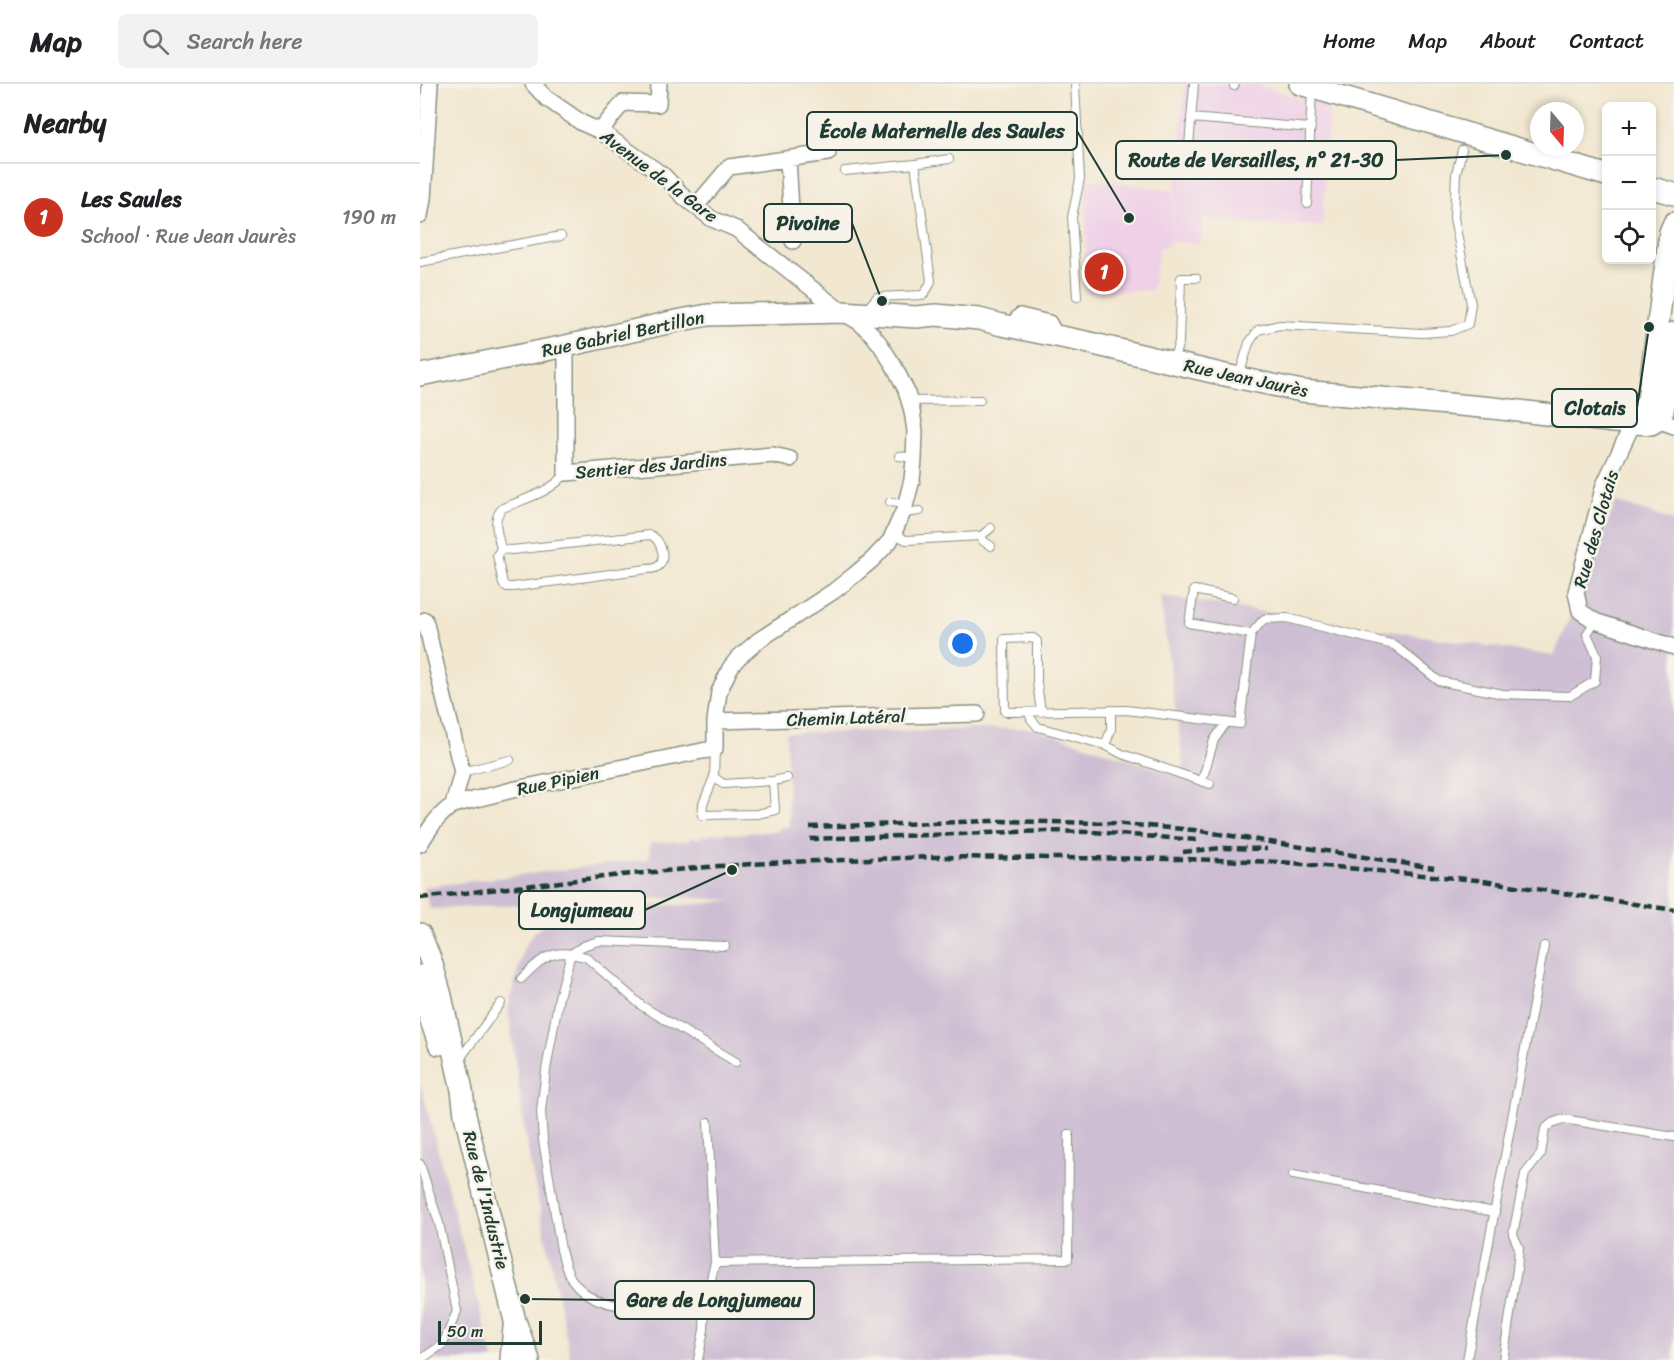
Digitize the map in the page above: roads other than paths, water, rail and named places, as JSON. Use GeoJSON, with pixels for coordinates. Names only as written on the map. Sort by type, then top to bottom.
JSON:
{"type":"FeatureCollection","features":[{"type":"Feature","properties":{"kind":"main road"},"geometry":{"type":"LineString","coordinates":[[1306,86],[1602,174]]}},
{"type":"Feature","properties":{"kind":"main road"},"geometry":{"type":"LineString","coordinates":[[1656,189],[1674,194]]}},
{"type":"Feature","properties":{"kind":"main road"},"geometry":{"type":"LineString","coordinates":[[1633,423],[1648,400],[1670,232],[1674,223]]}},
{"type":"Feature","properties":{"kind":"main road","name":"Rue Jean Jaurès"},"geometry":{"type":"LineString","coordinates":[[853,313],[916,317],[936,315],[979,319],[1302,391],[1650,424],[1666,423],[1663,411],[1674,333]]}},
{"type":"Feature","properties":{"kind":"main road","name":"Rue Gabriel Bertillon"},"geometry":{"type":"LineString","coordinates":[[420,375],[708,315],[853,313]]}},
{"type":"Feature","properties":{"kind":"main road","name":"Rue de l'Industrie"},"geometry":{"type":"LineString","coordinates":[[420,934],[438,984],[462,1090],[465,1115],[514,1321],[529,1360]]}},
{"type":"Feature","properties":{"kind":"main road","name":"Rue de l'Industrie"},"geometry":{"type":"LineString","coordinates":[[420,976],[421,991],[437,1041],[450,1073],[455,1095],[465,1115]]}},
{"type":"Feature","properties":{"kind":"main road","name":"Rue de l'Industrie"},"geometry":{"type":"LineString","coordinates":[[511,1360],[514,1321]]}},
{"type":"Feature","properties":{"kind":"street"},"geometry":{"type":"LineString","coordinates":[[420,216],[430,84]]}},
{"type":"Feature","properties":{"kind":"street","name":"Avenue de la Gare"},"geometry":{"type":"LineString","coordinates":[[533,84],[546,98],[582,123],[600,131],[664,176],[685,198],[712,219],[736,229],[853,313],[880,344],[894,366],[912,411],[915,431],[906,457],[912,480],[910,509],[890,541],[853,576],[765,636],[738,658],[723,680],[719,692],[715,721],[715,750]]}},
{"type":"Feature","properties":{"kind":"street"},"geometry":{"type":"LineString","coordinates":[[600,131],[623,103],[658,104],[659,84]]}},
{"type":"Feature","properties":{"kind":"street"},"geometry":{"type":"LineString","coordinates":[[696,206],[729,167],[828,153]]}},
{"type":"Feature","properties":{"kind":"street"},"geometry":{"type":"LineString","coordinates":[[788,160],[793,241]]}},
{"type":"Feature","properties":{"kind":"street","name":"Sentier des Jardins"},"geometry":{"type":"LineString","coordinates":[[566,346],[566,473],[773,455],[790,459]]}},
{"type":"Feature","properties":{"kind":"street","name":"Rue des Clotais"},"geometry":{"type":"LineString","coordinates":[[1595,621],[1580,611],[1576,592],[1604,485],[1633,423]]}},
{"type":"Feature","properties":{"kind":"street"},"geometry":{"type":"LineString","coordinates":[[420,844],[444,810],[453,805],[462,772],[425,620]]}},
{"type":"Feature","properties":{"kind":"street"},"geometry":{"type":"LineString","coordinates":[[1595,621],[1674,647]]}},
{"type":"Feature","properties":{"kind":"street","name":"Chemin Latéral"},"geometry":{"type":"LineString","coordinates":[[715,721],[977,714]]}},
{"type":"Feature","properties":{"kind":"street","name":"Rue Pipien"},"geometry":{"type":"LineString","coordinates":[[453,805],[516,789],[702,750],[715,750]]}},
{"type":"Feature","properties":{"kind":"lane"},"geometry":{"type":"LineString","coordinates":[[1075,84],[1080,179],[1072,217],[1077,297]]}},
{"type":"Feature","properties":{"kind":"lane"},"geometry":{"type":"LineString","coordinates":[[1187,171],[1194,84]]}},
{"type":"Feature","properties":{"kind":"lane"},"geometry":{"type":"LineString","coordinates":[[1306,86],[1311,128],[1307,203]]}},
{"type":"Feature","properties":{"kind":"lane"},"geometry":{"type":"LineString","coordinates":[[1191,118],[1311,128]]}},
{"type":"Feature","properties":{"kind":"lane"},"geometry":{"type":"LineString","coordinates":[[1238,378],[1249,343],[1258,330],[1280,325],[1422,333],[1451,331],[1468,324],[1471,304],[1454,218],[1456,174],[1462,150]]}},
{"type":"Feature","properties":{"kind":"lane"},"geometry":{"type":"LineString","coordinates":[[845,171],[949,159]]}},
{"type":"Feature","properties":{"kind":"lane"},"geometry":{"type":"LineString","coordinates":[[853,313],[877,297],[923,295],[932,281],[915,164]]}},
{"type":"Feature","properties":{"kind":"lane"},"geometry":{"type":"LineString","coordinates":[[420,262],[561,236]]}},
{"type":"Feature","properties":{"kind":"lane"},"geometry":{"type":"LineString","coordinates":[[1172,362],[1179,342],[1181,278],[1196,279]]}},
{"type":"Feature","properties":{"kind":"lane"},"geometry":{"type":"LineString","coordinates":[[909,401],[980,400]]}},
{"type":"Feature","properties":{"kind":"lane"},"geometry":{"type":"LineString","coordinates":[[501,549],[512,550],[650,535],[655,536],[659,541],[663,556],[661,563],[657,567],[513,587],[503,584],[497,555],[501,549],[495,518],[498,512],[548,489],[558,483],[566,473]]}},
{"type":"Feature","properties":{"kind":"lane"},"geometry":{"type":"LineString","coordinates":[[890,502],[910,509]]}},
{"type":"Feature","properties":{"kind":"lane"},"geometry":{"type":"LineString","coordinates":[[894,534],[906,540],[981,536],[991,528]]}},
{"type":"Feature","properties":{"kind":"lane"},"geometry":{"type":"LineString","coordinates":[[981,536],[983,541],[991,546]]}},
{"type":"Feature","properties":{"kind":"lane"},"geometry":{"type":"LineString","coordinates":[[1233,598],[1194,590],[1190,623],[1251,634]]}},
{"type":"Feature","properties":{"kind":"lane"},"geometry":{"type":"LineString","coordinates":[[1041,711],[1037,641],[1034,638],[1004,639],[1005,712],[1126,710],[1240,724],[1251,634],[1264,619],[1287,618],[1394,645],[1439,681],[1503,694],[1570,696],[1595,681],[1597,656],[1587,634],[1595,621]]}},
{"type":"Feature","properties":{"kind":"lane"},"geometry":{"type":"LineString","coordinates":[[1105,746],[1111,730],[1111,710]]}},
{"type":"Feature","properties":{"kind":"lane"},"geometry":{"type":"LineString","coordinates":[[1029,712],[1031,719],[1038,727],[1105,746],[1122,754],[1206,782],[1214,740],[1226,723]]}},
{"type":"Feature","properties":{"kind":"lane"},"geometry":{"type":"LineString","coordinates":[[715,750],[714,777],[703,804],[702,815],[757,814],[775,810],[773,781]]}},
{"type":"Feature","properties":{"kind":"lane"},"geometry":{"type":"LineString","coordinates":[[462,772],[510,760]]}},
{"type":"Feature","properties":{"kind":"lane"},"geometry":{"type":"LineString","coordinates":[[714,777],[723,784],[787,778]]}},
{"type":"Feature","properties":{"kind":"lane"},"geometry":{"type":"LineString","coordinates":[[705,1303],[620,1306],[598,1301],[585,1293],[573,1281],[566,1268],[561,1250],[543,1140],[541,1111],[559,997],[571,954],[583,946],[598,941],[725,946]]}},
{"type":"Feature","properties":{"kind":"lane"},"geometry":{"type":"LineString","coordinates":[[1467,1360],[1544,946]]}},
{"type":"Feature","properties":{"kind":"lane"},"geometry":{"type":"LineString","coordinates":[[521,979],[540,960],[552,954],[563,952],[586,957],[642,1006],[736,1062]]}},
{"type":"Feature","properties":{"kind":"lane"},"geometry":{"type":"LineString","coordinates":[[456,1064],[501,1003]]}},
{"type":"Feature","properties":{"kind":"lane"},"geometry":{"type":"LineString","coordinates":[[1503,1360],[1519,1248],[1513,1234],[1525,1174],[1541,1154],[1545,1130],[1552,1122],[1563,1119],[1674,1137]]}},
{"type":"Feature","properties":{"kind":"lane"},"geometry":{"type":"LineString","coordinates":[[698,1360],[704,1330],[705,1303],[715,1263],[708,1122]]}},
{"type":"Feature","properties":{"kind":"lane"},"geometry":{"type":"LineString","coordinates":[[715,1263],[1068,1259],[1069,1134]]}},
{"type":"Feature","properties":{"kind":"lane"},"geometry":{"type":"LineString","coordinates":[[420,1164],[439,1223],[457,1311],[443,1344],[420,1360]]}},
{"type":"Feature","properties":{"kind":"lane"},"geometry":{"type":"LineString","coordinates":[[1293,1175],[1494,1212]]}},
{"type":"Feature","properties":{"kind":"railway"},"geometry":{"type":"LineString","coordinates":[[810,827],[992,821],[1110,823],[1194,830],[1434,868]]}},
{"type":"Feature","properties":{"kind":"railway"},"geometry":{"type":"LineString","coordinates":[[810,839],[1046,831],[1197,840]]}},
{"type":"Feature","properties":{"kind":"railway"},"geometry":{"type":"LineString","coordinates":[[1183,852],[1222,848],[1267,849]]}},
{"type":"Feature","properties":{"kind":"railway"},"geometry":{"type":"LineString","coordinates":[[420,898],[621,875],[787,862],[931,857],[1184,859],[1281,862],[1477,880],[1674,910]]}},
{"type":"Feature","properties":{"kind":"place","name":"Route de Versailles, n° 21-30"},"geometry":{"type":"Point","coordinates":[1506,155]}},
{"type":"Feature","properties":{"kind":"place","name":"École Maternelle des Saules"},"geometry":{"type":"Point","coordinates":[1129,218]}},
{"type":"Feature","properties":{"kind":"place","name":"Les Saules"},"geometry":{"type":"Point","coordinates":[1104,272]}},
{"type":"Feature","properties":{"kind":"place","name":"Pivoine"},"geometry":{"type":"Point","coordinates":[882,301]}},
{"type":"Feature","properties":{"kind":"place","name":"Clotais"},"geometry":{"type":"Point","coordinates":[1649,327]}},
{"type":"Feature","properties":{"kind":"place","name":"Longjumeau"},"geometry":{"type":"Point","coordinates":[732,870]}},
{"type":"Feature","properties":{"kind":"place","name":"Gare de Longjumeau"},"geometry":{"type":"Point","coordinates":[525,1299]}}]}
